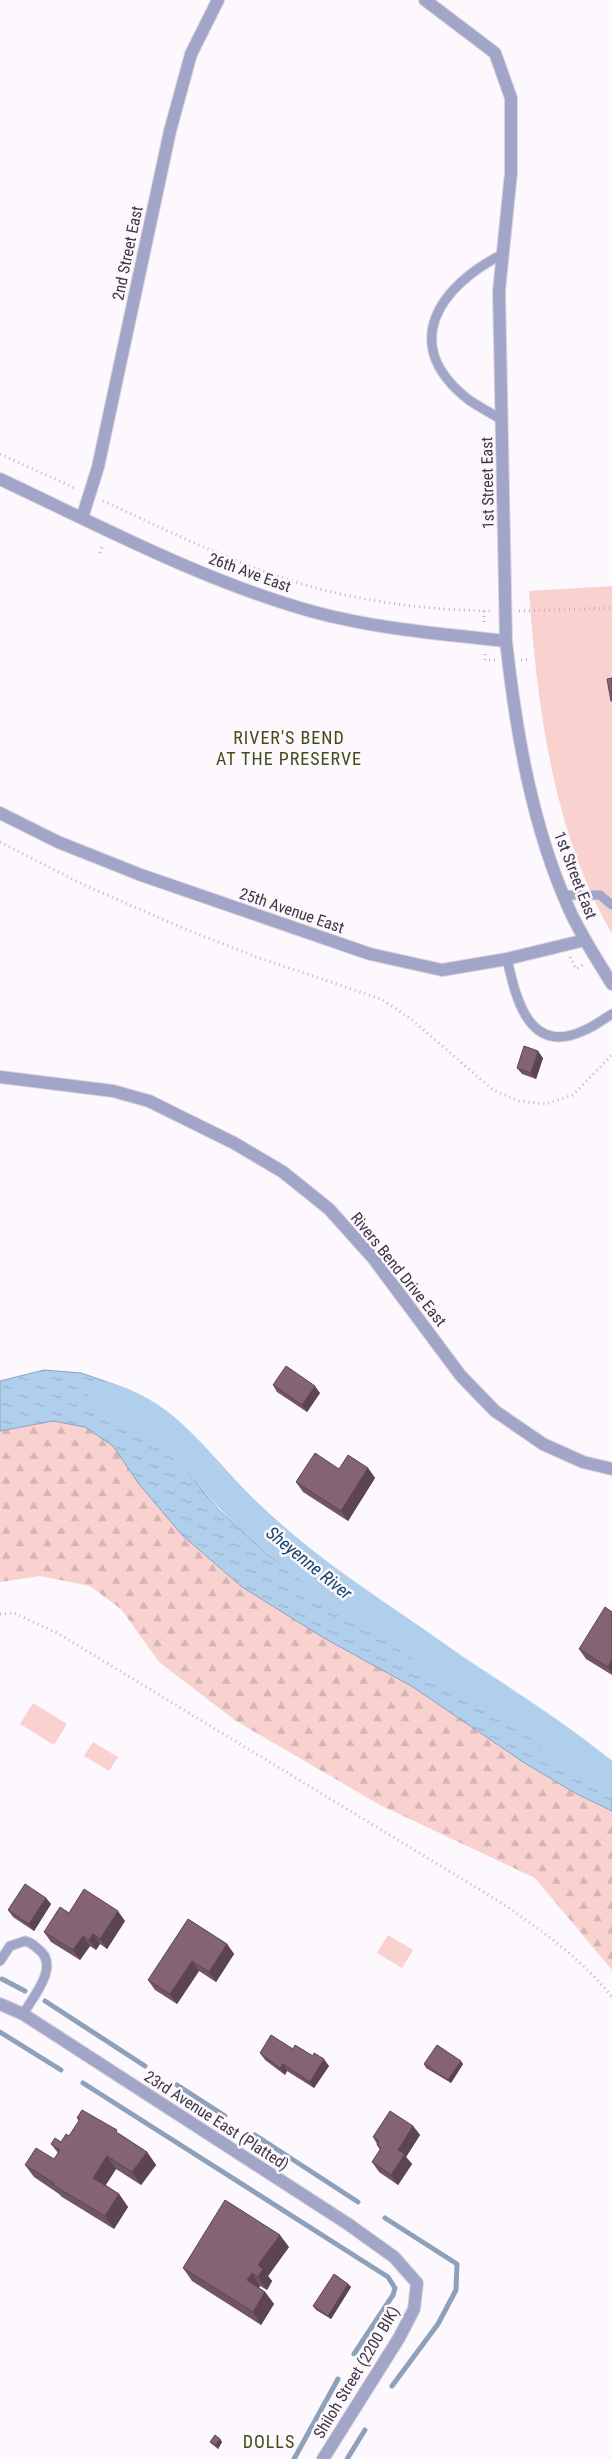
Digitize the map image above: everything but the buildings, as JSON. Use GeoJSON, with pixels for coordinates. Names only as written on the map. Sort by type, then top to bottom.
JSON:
{"type":"FeatureCollection","features":[{"type":"Feature","properties":{"kind":"street","name":"2nd Street East"},"geometry":{"type":"LineString","coordinates":[[82,518],[98,467],[170,131],[191,54],[218,0]]}},
{"type":"Feature","properties":{"kind":"street","name":"1st Street East"},"geometry":{"type":"LineString","coordinates":[[425,0],[495,53],[511,98],[511,173],[499,291],[506,640],[528,778],[537,816],[564,895],[585,940],[612,984]]}},
{"type":"Feature","properties":{"kind":"street","name":"26th Ave East"},"geometry":{"type":"LineString","coordinates":[[0,480],[215,578],[315,612],[422,633],[506,640]]}},
{"type":"Feature","properties":{"kind":"street","name":"25th Avenue East"},"geometry":{"type":"LineString","coordinates":[[0,813],[58,842],[141,875],[370,954],[442,970],[507,959],[585,940]]}},
{"type":"Feature","properties":{"kind":"street","name":"Rivers Bend Drive East"},"geometry":{"type":"LineString","coordinates":[[0,1076],[113,1091],[149,1101],[234,1143],[283,1172],[329,1209],[373,1258],[461,1376],[495,1411],[543,1444],[583,1462],[612,1470]]}},
{"type":"Feature","properties":{"kind":"street","name":"23rd Avenue East (Platted)"},"geometry":{"type":"LineString","coordinates":[[0,2004],[23,2014],[348,2224],[394,2257],[409,2274]]}},
{"type":"Feature","properties":{"kind":"street","name":"Shiloh Street (2200 BIK)"},"geometry":{"type":"LineString","coordinates":[[323,2459],[399,2338],[414,2309],[417,2283],[409,2274]]}},
{"type":"Feature","properties":{"kind":"lane"},"geometry":{"type":"LineString","coordinates":[[502,420],[468,399],[449,380],[438,362],[432,343],[433,322],[441,304],[472,271],[503,254]]}},
{"type":"Feature","properties":{"kind":"lane"},"geometry":{"type":"LineString","coordinates":[[564,895],[600,895],[612,904]]}},
{"type":"Feature","properties":{"kind":"lane"},"geometry":{"type":"LineString","coordinates":[[507,959],[517,1003],[527,1020],[546,1035],[564,1037],[585,1031],[612,1014]]}},
{"type":"Feature","properties":{"kind":"lane"},"geometry":{"type":"LineString","coordinates":[[0,1962],[10,1946],[24,1941],[29,1942],[43,1952],[48,1963],[44,1978],[23,2014]]}},
{"type":"Feature","properties":{"kind":"path"},"geometry":{"type":"LineString","coordinates":[[0,454],[212,552],[313,587],[396,604],[448,610],[505,611],[612,608]]}},
{"type":"Feature","properties":{"kind":"path"},"geometry":{"type":"LineString","coordinates":[[0,842],[84,885],[186,929],[254,956],[381,999],[411,1019],[493,1090],[518,1101],[546,1104],[573,1095],[612,1055]]}},
{"type":"Feature","properties":{"kind":"path"},"geometry":{"type":"LineString","coordinates":[[0,1614],[14,1613],[59,1634],[500,1902],[560,1944],[596,1977],[612,1997]]}},
{"type":"Feature","properties":{"kind":"green space"},"geometry":{"type":"Polygon","coordinates":[[[612,586],[612,934],[592,894],[575,853],[551,767],[537,679],[529,591],[612,586]]]}},
{"type":"Feature","properties":{"kind":"green space"},"geometry":{"type":"Polygon","coordinates":[[[53,1421],[85,1427],[113,1446],[139,1484],[182,1535],[242,1587],[324,1638],[413,1687],[523,1762],[575,1793],[612,1811],[612,1970],[535,1878],[380,1805],[236,1721],[159,1662],[121,1609],[90,1586],[40,1576],[0,1582],[0,1431],[53,1421]]]}},
{"type":"Feature","properties":{"kind":"green space"},"geometry":{"type":"Polygon","coordinates":[[[33,1703],[67,1724],[54,1745],[20,1724],[33,1703]]]}},
{"type":"Feature","properties":{"kind":"green space"},"geometry":{"type":"Polygon","coordinates":[[[93,1742],[118,1757],[109,1771],[84,1756],[93,1742]]]}},
{"type":"Feature","properties":{"kind":"green space"},"geometry":{"type":"Polygon","coordinates":[[[388,1935],[413,1950],[402,1968],[377,1953],[388,1935]]]}},
{"type":"Feature","properties":{"kind":"water"},"geometry":{"type":"Polygon","coordinates":[[[44,1370],[81,1373],[116,1385],[147,1417],[178,1462],[219,1510],[267,1554],[344,1610],[428,1663],[489,1698],[547,1721],[612,1766],[612,1811],[575,1793],[523,1762],[413,1687],[324,1638],[242,1587],[182,1535],[139,1484],[113,1446],[85,1427],[53,1421],[0,1431],[0,1381],[44,1370]]]}},
{"type":"Feature","properties":{"kind":"waterway","name":"Sheyenne River"},"geometry":{"type":"LineString","coordinates":[[104,1397],[126,1405],[162,1427],[178,1441],[257,1523],[320,1576],[542,1728],[612,1781]]}},
{"type":"Feature","properties":{"kind":"waterway"},"geometry":{"type":"LineString","coordinates":[[2,1979],[25,1991]]}},
{"type":"Feature","properties":{"kind":"waterway"},"geometry":{"type":"LineString","coordinates":[[45,2001],[145,2066]]}},
{"type":"Feature","properties":{"kind":"waterway"},"geometry":{"type":"LineString","coordinates":[[0,2032],[61,2070]]}},
{"type":"Feature","properties":{"kind":"waterway"},"geometry":{"type":"LineString","coordinates":[[83,2083],[388,2277],[395,2288],[393,2295],[354,2354]]}},
{"type":"Feature","properties":{"kind":"waterway"},"geometry":{"type":"LineString","coordinates":[[177,2085],[225,2116]]}},
{"type":"Feature","properties":{"kind":"waterway"},"geometry":{"type":"LineString","coordinates":[[255,2135],[358,2202]]}},
{"type":"Feature","properties":{"kind":"waterway"},"geometry":{"type":"LineString","coordinates":[[385,2218],[457,2264],[456,2290],[438,2324],[392,2386]]}},
{"type":"Feature","properties":{"kind":"waterway"},"geometry":{"type":"LineString","coordinates":[[294,2459],[338,2379]]}},
{"type":"Feature","properties":{"kind":"waterway"},"geometry":{"type":"LineString","coordinates":[[347,2459],[365,2430]]}},
{"type":"Feature","properties":{"kind":"district","name":"RIVER'S BEND AT THE PRESERVE"},"geometry":{"type":"Point","coordinates":[289,748]}},
{"type":"Feature","properties":{"kind":"district","name":"DOLLS"},"geometry":{"type":"Point","coordinates":[269,2442]}}]}
